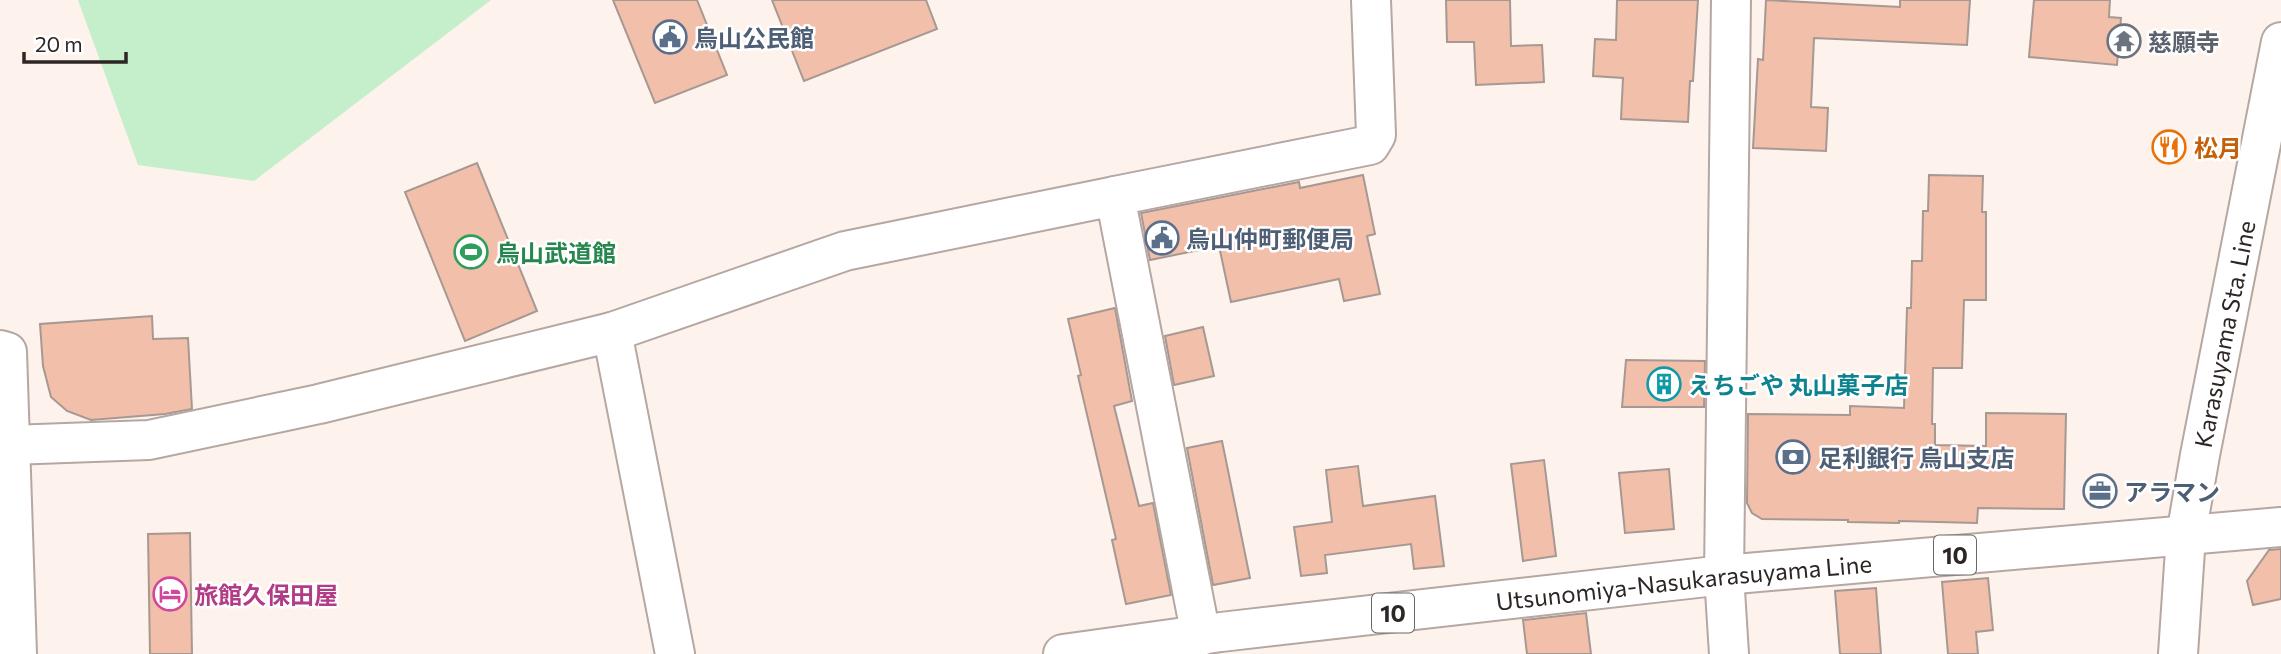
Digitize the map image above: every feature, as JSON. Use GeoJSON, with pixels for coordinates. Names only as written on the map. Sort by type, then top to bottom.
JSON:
{"type":"FeatureCollection","features":[{"type":"Feature","properties":{"kind":"street"},"geometry":{"type":"LineString","coordinates":[[10,445],[149,440],[319,404],[612,332],[845,251],[1370,145],[1376,135],[1371,0]]}},
{"type":"Feature","properties":{"kind":"street"},"geometry":{"type":"LineString","coordinates":[[1729,654],[1724,575],[1731,0]]}},
{"type":"Feature","properties":{"kind":"street","name":"Karasuyama Sta. Line"},"geometry":{"type":"LineString","coordinates":[[2186,535],[2281,42]]}},
{"type":"Feature","properties":{"kind":"street"},"geometry":{"type":"LineString","coordinates":[[1115,196],[1216,641]]}},
{"type":"Feature","properties":{"kind":"street"},"geometry":{"type":"LineString","coordinates":[[612,332],[675,654]]}},
{"type":"Feature","properties":{"kind":"street"},"geometry":{"type":"LineString","coordinates":[[0,350],[7,352],[17,654]]}},
{"type":"Feature","properties":{"kind":"street"},"geometry":{"type":"LineString","coordinates":[[2178,654],[2186,535],[2281,527]]}},
{"type":"Feature","properties":{"kind":"street","name":"Utsunomiya-Nasukarasuyama Line"},"geometry":{"type":"LineString","coordinates":[[1063,654],[1216,641],[1724,575],[2186,535]]}},
{"type":"Feature","properties":{"kind":"green space"},"geometry":{"type":"Polygon","coordinates":[[[78,0],[491,0],[254,181],[138,165],[78,0]]]}},
{"type":"Feature","properties":{"kind":"building","name":"烏山公民館"},"geometry":{"type":"Polygon","coordinates":[[[613,0],[697,0],[727,75],[655,103],[613,0]]]}},
{"type":"Feature","properties":{"kind":"building"},"geometry":{"type":"Polygon","coordinates":[[[772,0],[926,0],[937,29],[804,81],[772,0]]]}},
{"type":"Feature","properties":{"kind":"building"},"geometry":{"type":"Polygon","coordinates":[[[1446,0],[1510,0],[1511,46],[1542,45],[1544,82],[1476,85],[1474,42],[1447,42],[1446,0]]]}},
{"type":"Feature","properties":{"kind":"building"},"geometry":{"type":"Polygon","coordinates":[[[1617,0],[1698,0],[1688,122],[1621,119],[1623,78],[1593,76],[1595,39],[1616,40],[1617,0]]]}},
{"type":"Feature","properties":{"kind":"building"},"geometry":{"type":"Polygon","coordinates":[[[1766,0],[1900,7],[1900,0],[1970,0],[1967,45],[1814,38],[1811,107],[1828,108],[1826,151],[1753,148],[1758,59],[1763,60],[1766,0]]]}},
{"type":"Feature","properties":{"kind":"building"},"geometry":{"type":"Polygon","coordinates":[[[2034,0],[2110,0],[2109,17],[2121,18],[2117,65],[2029,57],[2034,0]]]}},
{"type":"Feature","properties":{"kind":"building","name":"烏山武道館"},"geometry":{"type":"Polygon","coordinates":[[[477,163],[537,311],[465,341],[405,192],[477,163]]]}},
{"type":"Feature","properties":{"kind":"building"},"geometry":{"type":"Polygon","coordinates":[[[1363,175],[1375,234],[1367,236],[1380,294],[1344,301],[1339,279],[1231,302],[1219,246],[1150,260],[1141,213],[1299,182],[1300,188],[1363,175]]]}},
{"type":"Feature","properties":{"kind":"building"},"geometry":{"type":"Polygon","coordinates":[[[1929,175],[1983,176],[1982,212],[1986,212],[1986,300],[1964,300],[1962,368],[1933,368],[1932,424],[1935,424],[1935,445],[1986,446],[1986,413],[2066,414],[2064,509],[1978,508],[1977,523],[1762,519],[1752,513],[1747,503],[1748,414],[1850,415],[1850,406],[1904,408],[1907,308],[1911,308],[1912,261],[1922,261],[1923,211],[1928,211],[1929,175]]]}},
{"type":"Feature","properties":{"kind":"building"},"geometry":{"type":"Polygon","coordinates":[[[1115,308],[1132,401],[1114,406],[1139,506],[1153,503],[1171,595],[1126,604],[1112,540],[1116,539],[1078,376],[1081,375],[1068,319],[1115,308]]]}},
{"type":"Feature","properties":{"kind":"building"},"geometry":{"type":"Polygon","coordinates":[[[152,316],[153,339],[188,338],[192,409],[91,420],[67,411],[51,397],[43,366],[40,324],[152,316]]]}},
{"type":"Feature","properties":{"kind":"building"},"geometry":{"type":"Polygon","coordinates":[[[1203,327],[1214,376],[1174,385],[1165,336],[1203,327]]]}},
{"type":"Feature","properties":{"kind":"building","name":"えちごや 丸山菓子店"},"geometry":{"type":"Polygon","coordinates":[[[1626,360],[1705,361],[1704,407],[1622,407],[1626,360]]]}},
{"type":"Feature","properties":{"kind":"building"},"geometry":{"type":"Polygon","coordinates":[[[1222,441],[1250,578],[1213,585],[1187,448],[1222,441]]]}},
{"type":"Feature","properties":{"kind":"building"},"geometry":{"type":"Polygon","coordinates":[[[1544,460],[1556,556],[1523,561],[1511,464],[1544,460]]]}},
{"type":"Feature","properties":{"kind":"building"},"geometry":{"type":"Polygon","coordinates":[[[1358,466],[1363,506],[1435,496],[1444,566],[1414,569],[1411,544],[1325,555],[1327,573],[1301,576],[1294,527],[1332,522],[1326,470],[1358,466]]]}},
{"type":"Feature","properties":{"kind":"building"},"geometry":{"type":"Polygon","coordinates":[[[1669,469],[1674,529],[1625,533],[1619,473],[1669,469]]]}},
{"type":"Feature","properties":{"kind":"building","name":"旅館久保田屋"},"geometry":{"type":"Polygon","coordinates":[[[190,533],[192,654],[150,654],[148,534],[190,533]]]}},
{"type":"Feature","properties":{"kind":"building"},"geometry":{"type":"Polygon","coordinates":[[[2281,549],[2281,599],[2253,605],[2247,581],[2269,550],[2281,549]]]}},
{"type":"Feature","properties":{"kind":"building"},"geometry":{"type":"Polygon","coordinates":[[[1988,578],[1993,630],[1976,632],[1978,654],[1948,654],[1942,582],[1988,578]]]}},
{"type":"Feature","properties":{"kind":"building"},"geometry":{"type":"Polygon","coordinates":[[[1876,588],[1881,654],[1840,654],[1835,591],[1876,588]]]}},
{"type":"Feature","properties":{"kind":"building"},"geometry":{"type":"Polygon","coordinates":[[[1586,613],[1591,654],[1527,654],[1523,620],[1586,613]]]}},
{"type":"Feature","properties":{"kind":"place","name":"烏山公民館"},"geometry":{"type":"Point","coordinates":[670,37]}},
{"type":"Feature","properties":{"kind":"place","name":"慈願寺"},"geometry":{"type":"Point","coordinates":[2124,41]}},
{"type":"Feature","properties":{"kind":"place","name":"松月"},"geometry":{"type":"Point","coordinates":[2169,147]}},
{"type":"Feature","properties":{"kind":"place","name":"烏山仲町郵便局"},"geometry":{"type":"Point","coordinates":[1162,238]}},
{"type":"Feature","properties":{"kind":"place","name":"烏山武道館"},"geometry":{"type":"Point","coordinates":[471,252]}},
{"type":"Feature","properties":{"kind":"place","name":"えちごや 丸山菓子店"},"geometry":{"type":"Point","coordinates":[1664,384]}},
{"type":"Feature","properties":{"kind":"place","name":"足利銀行 烏山支店"},"geometry":{"type":"Point","coordinates":[1793,457]}},
{"type":"Feature","properties":{"kind":"place","name":"アラマン"},"geometry":{"type":"Point","coordinates":[2100,491]}},
{"type":"Feature","properties":{"kind":"place","name":"旅館久保田屋"},"geometry":{"type":"Point","coordinates":[170,594]}}]}
